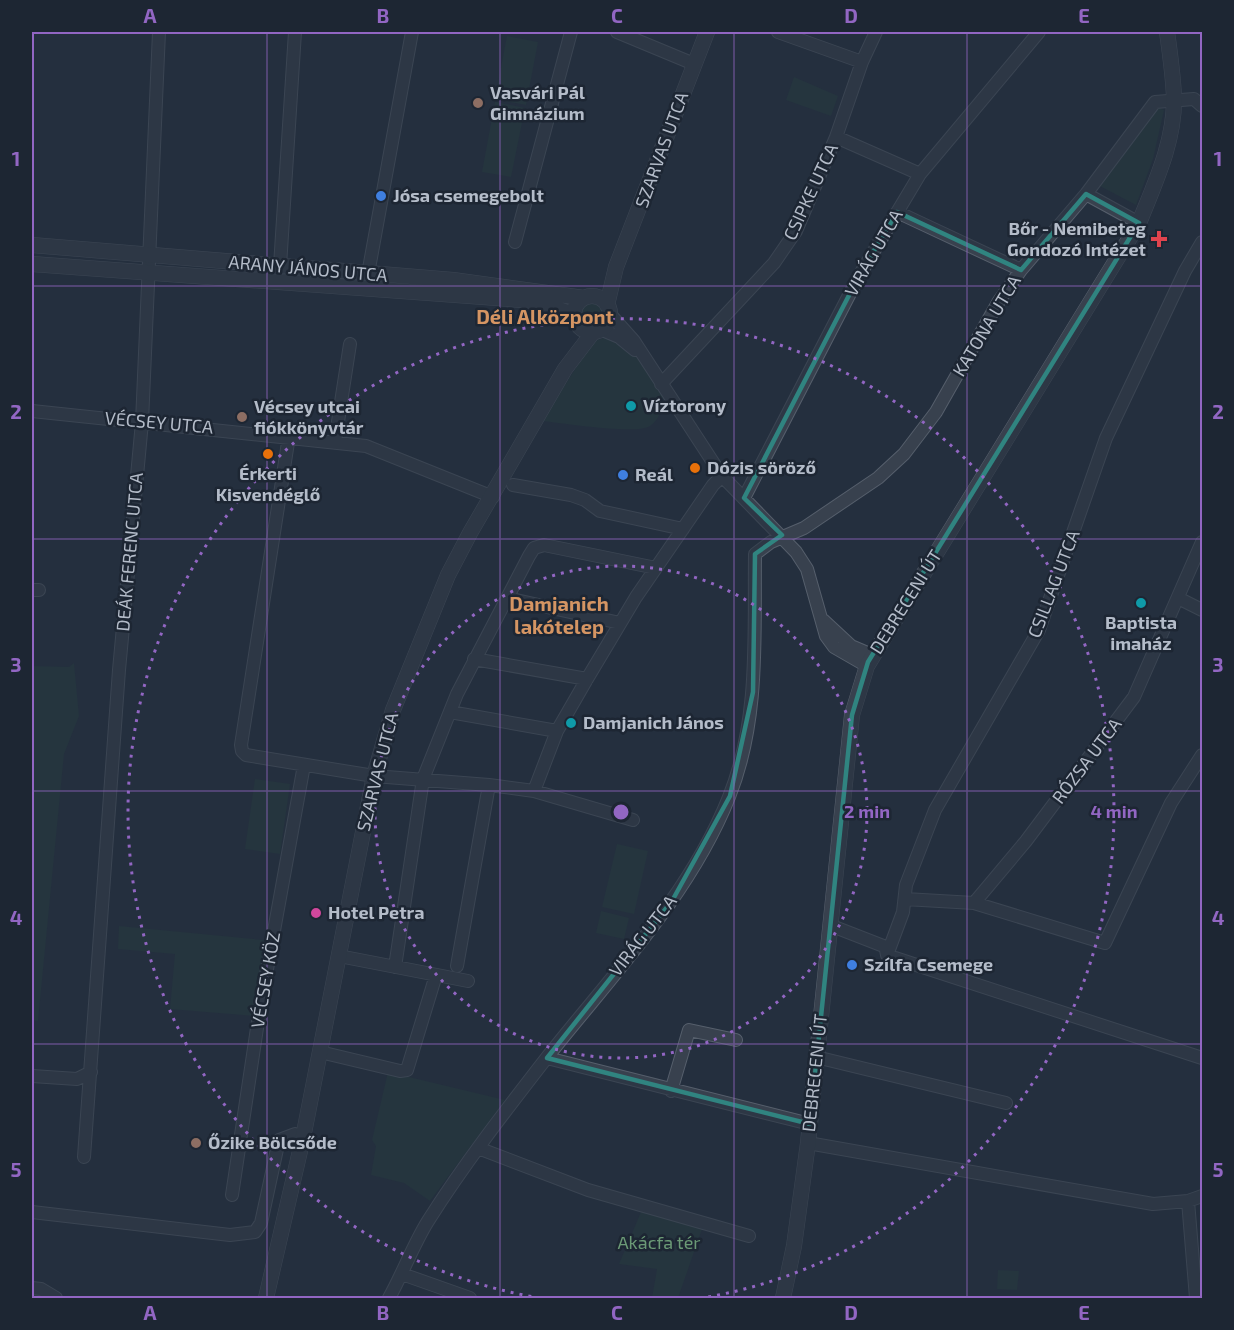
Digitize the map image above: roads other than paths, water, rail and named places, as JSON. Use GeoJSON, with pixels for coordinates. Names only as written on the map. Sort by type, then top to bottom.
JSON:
{"type":"FeatureCollection","features":[{"type":"Feature","properties":{"kind":"street","name":"DEÁK FERENC UTCA"},"geometry":{"type":"LineString","coordinates":[[84,1157],[119,670],[142,422],[159,32]]}},
{"type":"Feature","properties":{"kind":"street"},"geometry":{"type":"LineString","coordinates":[[280,266],[295,32]]}},
{"type":"Feature","properties":{"kind":"street"},"geometry":{"type":"LineString","coordinates":[[368,274],[412,32]]}},
{"type":"Feature","properties":{"kind":"street"},"geometry":{"type":"LineString","coordinates":[[515,242],[571,32]]}},
{"type":"Feature","properties":{"kind":"street"},"geometry":{"type":"LineString","coordinates":[[617,32],[694,63]]}},
{"type":"Feature","properties":{"kind":"street","name":"SZARVAS UTCA"},"geometry":{"type":"LineString","coordinates":[[266,1299],[303,1138],[374,776],[393,710],[448,575],[566,369],[597,330],[607,323],[599,303],[616,267],[708,32]]}},
{"type":"Feature","properties":{"kind":"street"},"geometry":{"type":"LineString","coordinates":[[778,32],[862,62]]}},
{"type":"Feature","properties":{"kind":"street","name":"CSIPKE UTCA"},"geometry":{"type":"LineString","coordinates":[[661,384],[786,248],[801,220],[836,137],[862,62],[876,32]]}},
{"type":"Feature","properties":{"kind":"street","name":"VIRÁG UTCA"},"geometry":{"type":"LineString","coordinates":[[744,498],[859,276],[920,174],[1039,32]]}},
{"type":"Feature","properties":{"kind":"street","name":"DEBRECENI ÚT"},"geometry":{"type":"LineString","coordinates":[[783,1299],[794,1245],[808,1143],[832,930],[852,715],[869,661],[1113,269],[1139,223],[1163,164],[1174,99],[1167,32]]}},
{"type":"Feature","properties":{"kind":"street"},"geometry":{"type":"LineString","coordinates":[[1174,99],[1194,99],[1203,106]]}},
{"type":"Feature","properties":{"kind":"street","name":"KATONA UTCA"},"geometry":{"type":"LineString","coordinates":[[784,537],[804,528],[878,478],[904,454],[936,412],[999,301],[1021,270],[1086,194],[1155,102],[1174,99]]}},
{"type":"Feature","properties":{"kind":"street"},"geometry":{"type":"LineString","coordinates":[[836,137],[920,174]]}},
{"type":"Feature","properties":{"kind":"street"},"geometry":{"type":"LineString","coordinates":[[1086,194],[1139,223]]}},
{"type":"Feature","properties":{"kind":"street"},"geometry":{"type":"LineString","coordinates":[[897,212],[1021,270]]}},
{"type":"Feature","properties":{"kind":"street","name":"CSILLAG UTCA"},"geometry":{"type":"LineString","coordinates":[[886,951],[905,899],[906,885],[935,810],[1039,630],[1106,438],[1185,271],[1203,242]]}},
{"type":"Feature","properties":{"kind":"street","name":"ARANY JÁNOS UTCA"},"geometry":{"type":"LineString","coordinates":[[32,245],[490,284],[599,303]]}},
{"type":"Feature","properties":{"kind":"street","name":"ARANY JÁNOS UTCA"},"geometry":{"type":"LineString","coordinates":[[32,264],[536,301],[560,308],[576,320],[597,330]]}},
{"type":"Feature","properties":{"kind":"street"},"geometry":{"type":"LineString","coordinates":[[599,303],[625,327],[642,357],[722,476],[784,537],[807,569],[826,636],[834,647],[869,661]]}},
{"type":"Feature","properties":{"kind":"street","name":"SZARVAS UTCA"},"geometry":{"type":"LineString","coordinates":[[566,369],[576,320],[576,306],[599,303]]}},
{"type":"Feature","properties":{"kind":"street"},"geometry":{"type":"LineString","coordinates":[[597,330],[619,337],[642,357]]}},
{"type":"Feature","properties":{"kind":"street"},"geometry":{"type":"LineString","coordinates":[[335,441],[350,344]]}},
{"type":"Feature","properties":{"kind":"street","name":"VÉCSEY UTCA"},"geometry":{"type":"LineString","coordinates":[[32,411],[289,436],[366,446],[492,496]]}},
{"type":"Feature","properties":{"kind":"street"},"geometry":{"type":"LineString","coordinates":[[289,436],[241,745],[242,751],[246,755],[374,776],[534,791],[633,820]]}},
{"type":"Feature","properties":{"kind":"street"},"geometry":{"type":"LineString","coordinates":[[534,791],[557,731],[620,623],[683,529],[722,476]]}},
{"type":"Feature","properties":{"kind":"street"},"geometry":{"type":"LineString","coordinates":[[513,484],[571,495],[585,500],[600,511],[683,529]]}},
{"type":"Feature","properties":{"kind":"street","name":"VIRÁG UTCA"},"geometry":{"type":"LineString","coordinates":[[389,1299],[427,1223],[478,1149],[672,901],[703,851],[730,796],[744,748],[753,692],[755,554],[771,542],[784,537]]}},
{"type":"Feature","properties":{"kind":"street","name":"RÓZSA UTCA"},"geometry":{"type":"LineString","coordinates":[[974,903],[1026,841],[1134,697],[1203,542]]}},
{"type":"Feature","properties":{"kind":"street"},"geometry":{"type":"LineString","coordinates":[[395,967],[423,779],[474,659],[534,548],[544,545],[656,568]]}},
{"type":"Feature","properties":{"kind":"street"},"geometry":{"type":"LineString","coordinates":[[507,598],[620,623]]}},
{"type":"Feature","properties":{"kind":"street"},"geometry":{"type":"LineString","coordinates":[[1178,598],[1203,610]]}},
{"type":"Feature","properties":{"kind":"street"},"geometry":{"type":"LineString","coordinates":[[474,659],[587,679]]}},
{"type":"Feature","properties":{"kind":"street"},"geometry":{"type":"LineString","coordinates":[[450,712],[557,731]]}},
{"type":"Feature","properties":{"kind":"street"},"geometry":{"type":"LineString","coordinates":[[905,899],[974,903],[1105,944],[1171,803],[1203,755]]}},
{"type":"Feature","properties":{"kind":"street","name":"VÉCSEY KÖZ"},"geometry":{"type":"LineString","coordinates":[[232,1195],[260,1008],[304,765]]}},
{"type":"Feature","properties":{"kind":"street"},"geometry":{"type":"LineString","coordinates":[[457,966],[489,785]]}},
{"type":"Feature","properties":{"kind":"street"},"geometry":{"type":"LineString","coordinates":[[832,930],[876,948],[1203,1058]]}},
{"type":"Feature","properties":{"kind":"street"},"geometry":{"type":"LineString","coordinates":[[339,956],[468,981]]}},
{"type":"Feature","properties":{"kind":"street"},"geometry":{"type":"LineString","coordinates":[[320,1052],[400,1071],[407,1070],[436,975]]}},
{"type":"Feature","properties":{"kind":"street"},"geometry":{"type":"LineString","coordinates":[[671,1091],[689,1030],[736,1040]]}},
{"type":"Feature","properties":{"kind":"street"},"geometry":{"type":"LineString","coordinates":[[816,1057],[1006,1103]]}},
{"type":"Feature","properties":{"kind":"street"},"geometry":{"type":"LineString","coordinates":[[547,1058],[671,1091],[810,1124]]}},
{"type":"Feature","properties":{"kind":"street"},"geometry":{"type":"LineString","coordinates":[[32,1076],[77,1079],[91,1072]]}},
{"type":"Feature","properties":{"kind":"street"},"geometry":{"type":"LineString","coordinates":[[32,1212],[230,1235],[255,1232],[261,1223],[279,1140],[295,1134],[303,1138]]}},
{"type":"Feature","properties":{"kind":"street"},"geometry":{"type":"LineString","coordinates":[[808,1143],[1153,1204],[1203,1196]]}},
{"type":"Feature","properties":{"kind":"street"},"geometry":{"type":"LineString","coordinates":[[478,1149],[588,1190],[749,1236]]}},
{"type":"Feature","properties":{"kind":"street"},"geometry":{"type":"LineString","coordinates":[[1188,1200],[1196,1299]]}},
{"type":"Feature","properties":{"kind":"street"},"geometry":{"type":"LineString","coordinates":[[402,1274],[470,1299]]}},
{"type":"Feature","properties":{"kind":"street"},"geometry":{"type":"LineString","coordinates":[[32,1288],[41,1289],[56,1299]]}},
{"type":"Feature","properties":{"kind":"place","name":"Vasvári Pál Gimnázium"},"geometry":{"type":"Point","coordinates":[478,103]}},
{"type":"Feature","properties":{"kind":"place","name":"Jósa csemegebolt"},"geometry":{"type":"Point","coordinates":[381,196]}},
{"type":"Feature","properties":{"kind":"place","name":"Bőr - Nemibeteg Gondozó Intézet"},"geometry":{"type":"Point","coordinates":[1159,239]}},
{"type":"Feature","properties":{"kind":"place","name":"Víztorony"},"geometry":{"type":"Point","coordinates":[631,406]}},
{"type":"Feature","properties":{"kind":"place","name":"Vécsey utcai fiókkönyvtár"},"geometry":{"type":"Point","coordinates":[242,417]}},
{"type":"Feature","properties":{"kind":"place","name":"Érkerti Kisvendéglő"},"geometry":{"type":"Point","coordinates":[268,454]}},
{"type":"Feature","properties":{"kind":"place","name":"Dózis söröző"},"geometry":{"type":"Point","coordinates":[695,468]}},
{"type":"Feature","properties":{"kind":"place","name":"Reál"},"geometry":{"type":"Point","coordinates":[623,475]}},
{"type":"Feature","properties":{"kind":"place","name":"Baptista imaház"},"geometry":{"type":"Point","coordinates":[1141,603]}},
{"type":"Feature","properties":{"kind":"place","name":"Damjanich János"},"geometry":{"type":"Point","coordinates":[571,723]}},
{"type":"Feature","properties":{"kind":"place","name":"Hotel Petra"},"geometry":{"type":"Point","coordinates":[316,913]}},
{"type":"Feature","properties":{"kind":"place","name":"Szílfa Csemege"},"geometry":{"type":"Point","coordinates":[852,965]}},
{"type":"Feature","properties":{"kind":"place","name":"Őzike Bölcsőde"},"geometry":{"type":"Point","coordinates":[196,1143]}},
{"type":"Feature","properties":{"kind":"district","name":"Déli Alközpont"},"geometry":{"type":"Point","coordinates":[545,317]}},
{"type":"Feature","properties":{"kind":"district","name":"Damjanich lakótelep"},"geometry":{"type":"Point","coordinates":[559,616]}},
{"type":"Feature","properties":{"kind":"park label","name":"Akácfa tér"},"geometry":{"type":"Point","coordinates":[659,1243]}}]}
